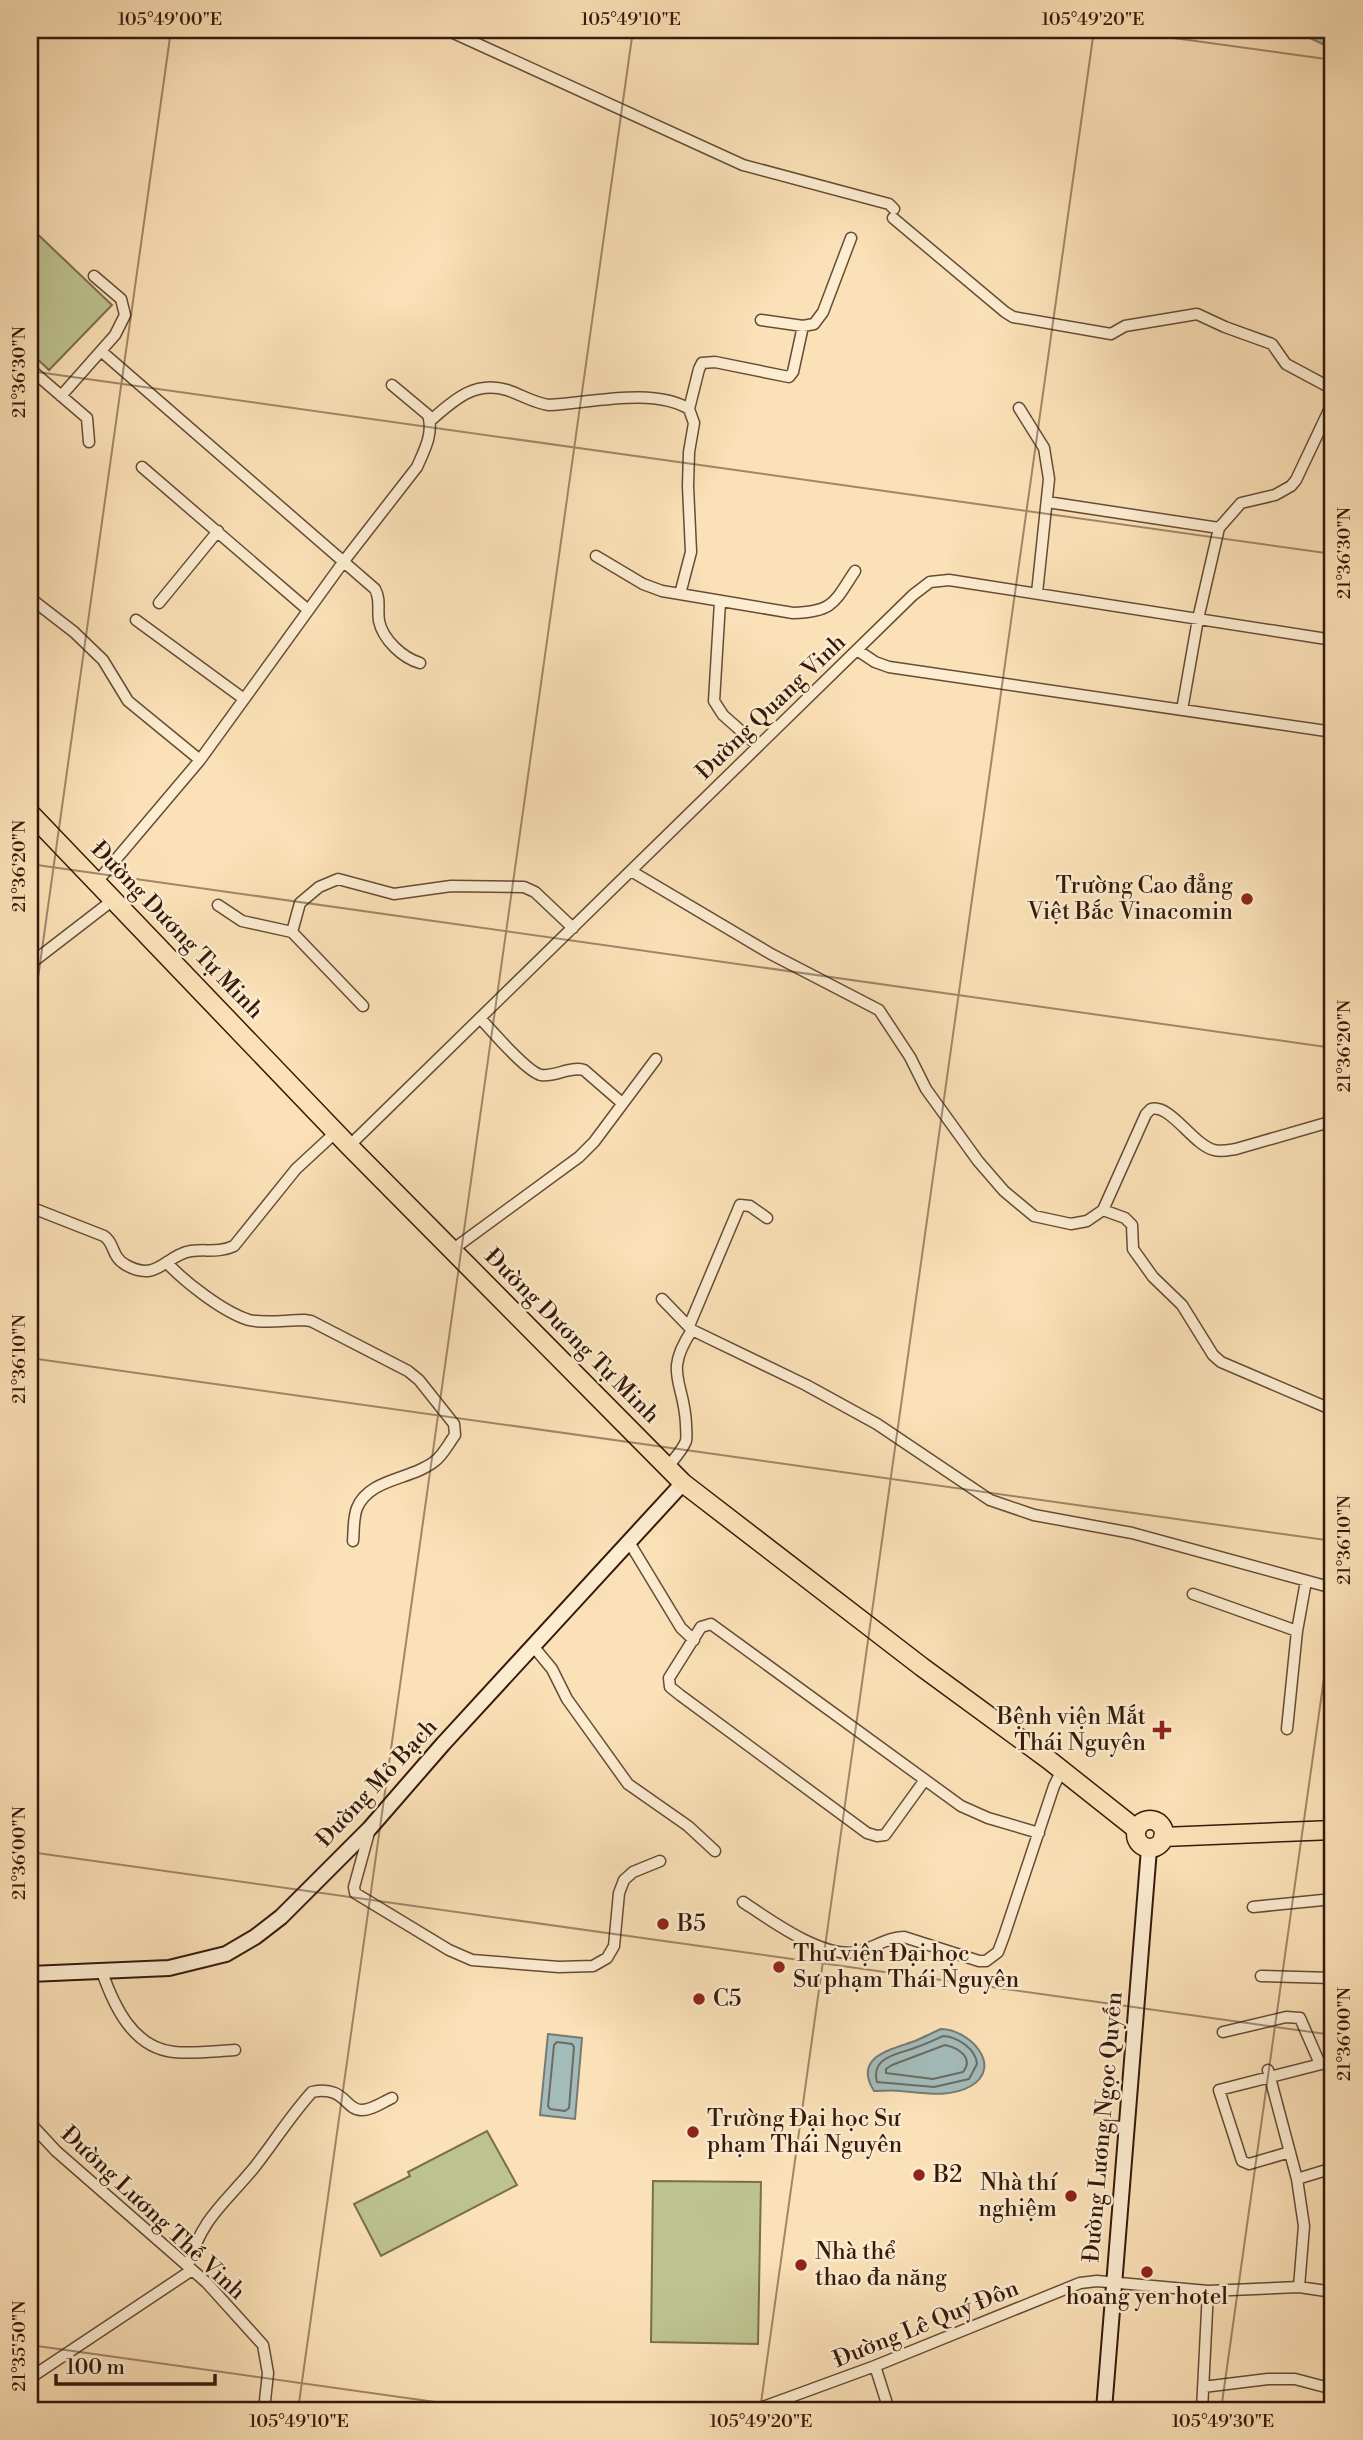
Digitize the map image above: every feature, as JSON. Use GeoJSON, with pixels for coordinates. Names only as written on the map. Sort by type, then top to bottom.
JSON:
{"type":"FeatureCollection","features":[{"type":"Feature","properties":{"kind":"highway","name":"Đường Dương Tự Minh"},"geometry":{"type":"LineString","coordinates":[[30,813],[349,1146],[682,1483],[1136,1829],[1140,1823],[1154,1821],[1160,1824],[1156,1843]]}},
{"type":"Feature","properties":{"kind":"highway"},"geometry":{"type":"LineString","coordinates":[[1156,1843],[1333,1830]]}},
{"type":"Feature","properties":{"kind":"street"},"geometry":{"type":"LineString","coordinates":[[447,30],[743,165],[889,204],[894,214],[1004,312],[1013,317],[1111,334],[1125,326],[1197,314],[1272,344],[1286,364],[1327,386],[1332,392],[1331,406],[1296,480],[1283,491],[1241,503],[1219,528],[1198,619],[1182,710]]}},
{"type":"Feature","properties":{"kind":"street"},"geometry":{"type":"LineString","coordinates":[[761,320],[803,326],[814,324],[820,319],[851,238]]}},
{"type":"Feature","properties":{"kind":"street"},"geometry":{"type":"LineString","coordinates":[[61,396],[115,335],[125,315],[121,299],[94,276]]}},
{"type":"Feature","properties":{"kind":"street"},"geometry":{"type":"LineString","coordinates":[[680,594],[691,552],[688,486],[689,452],[694,423],[689,408],[699,369],[702,363],[715,362],[778,376],[791,375],[803,326]]}},
{"type":"Feature","properties":{"kind":"street"},"geometry":{"type":"LineString","coordinates":[[101,351],[375,589],[380,597],[380,625],[385,634],[407,659],[420,663]]}},
{"type":"Feature","properties":{"kind":"street"},"geometry":{"type":"LineString","coordinates":[[30,372],[88,418],[89,442]]}},
{"type":"Feature","properties":{"kind":"street"},"geometry":{"type":"LineString","coordinates":[[96,883],[200,760],[344,561],[417,467],[425,449],[430,421],[428,415],[392,385]]}},
{"type":"Feature","properties":{"kind":"street"},"geometry":{"type":"LineString","coordinates":[[430,421],[461,394],[492,388],[505,389],[549,405],[646,396],[672,401],[689,408]]}},
{"type":"Feature","properties":{"kind":"street"},"geometry":{"type":"LineString","coordinates":[[1019,408],[1044,448],[1049,479],[1037,593]]}},
{"type":"Feature","properties":{"kind":"street"},"geometry":{"type":"LineString","coordinates":[[142,467],[308,610]]}},
{"type":"Feature","properties":{"kind":"street"},"geometry":{"type":"LineString","coordinates":[[1047,502],[1219,528]]}},
{"type":"Feature","properties":{"kind":"street"},"geometry":{"type":"LineString","coordinates":[[159,603],[218,531]]}},
{"type":"Feature","properties":{"kind":"street"},"geometry":{"type":"LineString","coordinates":[[596,556],[643,584],[662,591],[793,613],[814,613],[827,608],[836,600],[855,571]]}},
{"type":"Feature","properties":{"kind":"street","name":"Đường Quang Vinh"},"geometry":{"type":"LineString","coordinates":[[349,1146],[758,746],[930,582],[949,580],[1333,640]]}},
{"type":"Feature","properties":{"kind":"street"},"geometry":{"type":"LineString","coordinates":[[30,598],[74,632],[103,660],[128,701],[200,760]]}},
{"type":"Feature","properties":{"kind":"street"},"geometry":{"type":"LineString","coordinates":[[720,602],[714,701],[723,715],[758,746]]}},
{"type":"Feature","properties":{"kind":"street"},"geometry":{"type":"LineString","coordinates":[[136,620],[244,699]]}},
{"type":"Feature","properties":{"kind":"street"},"geometry":{"type":"LineString","coordinates":[[857,650],[874,662],[889,667],[1333,732]]}},
{"type":"Feature","properties":{"kind":"street"},"geometry":{"type":"LineString","coordinates":[[631,871],[771,954],[879,1010],[910,1057],[926,1088],[978,1161],[1004,1191],[1034,1216],[1071,1224],[1087,1221],[1103,1210],[1146,1114],[1151,1109],[1163,1110],[1203,1146],[1221,1151],[1333,1121]]}},
{"type":"Feature","properties":{"kind":"street"},"geometry":{"type":"LineString","coordinates":[[292,932],[300,903],[319,887],[338,879],[394,894],[451,886],[524,887],[535,892],[573,928]]}},
{"type":"Feature","properties":{"kind":"street"},"geometry":{"type":"LineString","coordinates":[[30,964],[113,900]]}},
{"type":"Feature","properties":{"kind":"street"},"geometry":{"type":"LineString","coordinates":[[218,905],[242,921],[292,932],[363,1006]]}},
{"type":"Feature","properties":{"kind":"street"},"geometry":{"type":"LineString","coordinates":[[480,1018],[532,1072],[551,1075],[576,1068],[584,1070],[622,1103]]}},
{"type":"Feature","properties":{"kind":"street"},"geometry":{"type":"LineString","coordinates":[[452,1251],[579,1157],[594,1142],[656,1059]]}},
{"type":"Feature","properties":{"kind":"street"},"geometry":{"type":"LineString","coordinates":[[30,1207],[104,1236],[108,1239],[115,1257],[129,1267],[141,1271],[155,1270],[183,1253],[215,1252],[234,1247],[296,1169],[336,1132]]}},
{"type":"Feature","properties":{"kind":"street"},"geometry":{"type":"LineString","coordinates":[[667,1468],[686,1440],[686,1415],[676,1378],[679,1350],[740,1205],[750,1206],[767,1218]]}},
{"type":"Feature","properties":{"kind":"street"},"geometry":{"type":"LineString","coordinates":[[1103,1210],[1125,1218],[1132,1225],[1133,1249],[1153,1277],[1182,1305],[1221,1362],[1333,1410]]}},
{"type":"Feature","properties":{"kind":"street"},"geometry":{"type":"LineString","coordinates":[[167,1263],[202,1294],[241,1317],[258,1321],[311,1321],[398,1365],[419,1380],[454,1424],[455,1435],[436,1460],[425,1468],[377,1487],[365,1497],[355,1515],[353,1541]]}},
{"type":"Feature","properties":{"kind":"street"},"geometry":{"type":"LineString","coordinates":[[662,1299],[690,1328],[806,1385],[877,1424],[990,1500],[1034,1515],[1132,1533],[1333,1588]]}},
{"type":"Feature","properties":{"kind":"street","name":"Đường Mỏ Bạch"},"geometry":{"type":"LineString","coordinates":[[30,1974],[169,1968],[226,1954],[282,1917],[370,1828],[682,1483]]}},
{"type":"Feature","properties":{"kind":"street"},"geometry":{"type":"LineString","coordinates":[[629,1542],[681,1628],[694,1640]]}},
{"type":"Feature","properties":{"kind":"street"},"geometry":{"type":"LineString","coordinates":[[1287,1729],[1297,1631],[1306,1581]]}},
{"type":"Feature","properties":{"kind":"street"},"geometry":{"type":"LineString","coordinates":[[1193,1594],[1297,1631]]}},
{"type":"Feature","properties":{"kind":"street"},"geometry":{"type":"LineString","coordinates":[[925,1781],[885,1835],[867,1833],[670,1687],[669,1678],[701,1627],[711,1624],[925,1781],[973,1812],[1039,1833]]}},
{"type":"Feature","properties":{"kind":"street"},"geometry":{"type":"LineString","coordinates":[[533,1646],[552,1669],[567,1699],[628,1784],[688,1826],[715,1851]]}},
{"type":"Feature","properties":{"kind":"street"},"geometry":{"type":"LineString","coordinates":[[743,1902],[799,1938],[832,1949],[855,1952],[895,1937],[904,1937],[986,1961],[998,1952],[1054,1786],[1062,1770]]}},
{"type":"Feature","properties":{"kind":"street"},"geometry":{"type":"LineString","coordinates":[[370,1828],[354,1887],[355,1893],[449,1950],[472,1960],[559,1967],[593,1966],[607,1958],[614,1946],[619,1893],[624,1880],[634,1872],[660,1861]]}},
{"type":"Feature","properties":{"kind":"street","name":"Đường Lương Ngọc Quyến"},"geometry":{"type":"LineString","coordinates":[[1104,2410],[1126,2127],[1156,1843]]}},
{"type":"Feature","properties":{"kind":"street"},"geometry":{"type":"LineString","coordinates":[[1252,1907],[1333,1899]]}},
{"type":"Feature","properties":{"kind":"street"},"geometry":{"type":"LineString","coordinates":[[102,1972],[111,1996],[125,2020],[137,2036],[149,2044],[173,2052],[234,2050]]}},
{"type":"Feature","properties":{"kind":"street"},"geometry":{"type":"LineString","coordinates":[[1261,1976],[1333,1978]]}},
{"type":"Feature","properties":{"kind":"street"},"geometry":{"type":"LineString","coordinates":[[1223,2032],[1293,2016],[1300,2018],[1320,2064]]}},
{"type":"Feature","properties":{"kind":"street"},"geometry":{"type":"LineString","coordinates":[[1290,2152],[1249,2164],[1242,2161],[1219,2090],[1269,2074],[1333,2061]]}},
{"type":"Feature","properties":{"kind":"street"},"geometry":{"type":"LineString","coordinates":[[1269,2074],[1297,2179],[1304,2226],[1299,2287]]}},
{"type":"Feature","properties":{"kind":"street"},"geometry":{"type":"LineString","coordinates":[[33,2376],[190,2268],[194,2246],[208,2219],[252,2170],[312,2092],[329,2090],[345,2098],[355,2109],[363,2111],[392,2098]]}},
{"type":"Feature","properties":{"kind":"street","name":"Đường Lương Thế Vinh"},"geometry":{"type":"LineString","coordinates":[[30,2123],[56,2151],[190,2268],[263,2345],[268,2373],[264,2410]]}},
{"type":"Feature","properties":{"kind":"street"},"geometry":{"type":"LineString","coordinates":[[1104,2126],[1126,2127]]}},
{"type":"Feature","properties":{"kind":"street"},"geometry":{"type":"LineString","coordinates":[[1297,2179],[1333,2168]]}},
{"type":"Feature","properties":{"kind":"street","name":"Đường Lê Quý Đôn"},"geometry":{"type":"LineString","coordinates":[[755,2410],[874,2366],[1080,2283],[1097,2281],[1208,2291],[1299,2287],[1333,2292]]}},
{"type":"Feature","properties":{"kind":"street"},"geometry":{"type":"LineString","coordinates":[[1202,2410],[1208,2291]]}},
{"type":"Feature","properties":{"kind":"street"},"geometry":{"type":"LineString","coordinates":[[874,2366],[889,2410]]}},
{"type":"Feature","properties":{"kind":"street"},"geometry":{"type":"LineString","coordinates":[[1203,2387],[1268,2379],[1296,2379],[1333,2389]]}},
{"type":"Feature","properties":{"kind":"green space"},"geometry":{"type":"Polygon","coordinates":[[[30,227],[112,305],[49,370],[30,352],[30,227]]]}},
{"type":"Feature","properties":{"kind":"green space"},"geometry":{"type":"Polygon","coordinates":[[[487,2131],[517,2185],[381,2256],[354,2204],[410,2176],[408,2172],[487,2131]]]}},
{"type":"Feature","properties":{"kind":"green space"},"geometry":{"type":"Polygon","coordinates":[[[653,2181],[761,2182],[758,2344],[651,2342],[653,2181]]]}},
{"type":"Feature","properties":{"kind":"water"},"geometry":{"type":"Polygon","coordinates":[[[1293,30],[1333,30],[1333,49],[1293,30]]]}},
{"type":"Feature","properties":{"kind":"water"},"geometry":{"type":"Polygon","coordinates":[[[941,2029],[962,2035],[979,2050],[984,2069],[980,2078],[963,2090],[946,2093],[874,2091],[868,2070],[878,2056],[941,2029]]]}},
{"type":"Feature","properties":{"kind":"water"},"geometry":{"type":"Polygon","coordinates":[[[548,2034],[582,2038],[575,2119],[540,2115],[548,2034]]]}},
{"type":"Feature","properties":{"kind":"place","name":"Trường Cao đẳng Việt Bắc Vinacomin"},"geometry":{"type":"Point","coordinates":[1247,899]}},
{"type":"Feature","properties":{"kind":"place","name":"Bệnh viện Mắt Thái Nguyên"},"geometry":{"type":"Point","coordinates":[1162,1730]}},
{"type":"Feature","properties":{"kind":"place","name":"B5"},"geometry":{"type":"Point","coordinates":[663,1924]}},
{"type":"Feature","properties":{"kind":"place","name":"Thư viện Đại học Sư phạm Thái Nguyên"},"geometry":{"type":"Point","coordinates":[779,1967]}},
{"type":"Feature","properties":{"kind":"place","name":"C5"},"geometry":{"type":"Point","coordinates":[699,1999]}},
{"type":"Feature","properties":{"kind":"place","name":"Trường Đại học Sư phạm Thái Nguyên"},"geometry":{"type":"Point","coordinates":[693,2132]}},
{"type":"Feature","properties":{"kind":"place","name":"B2"},"geometry":{"type":"Point","coordinates":[919,2175]}},
{"type":"Feature","properties":{"kind":"place","name":"Nhà thí nghiệm"},"geometry":{"type":"Point","coordinates":[1071,2196]}},
{"type":"Feature","properties":{"kind":"place","name":"Nhà thể thao đa năng"},"geometry":{"type":"Point","coordinates":[801,2265]}},
{"type":"Feature","properties":{"kind":"place","name":"hoang yen hotel"},"geometry":{"type":"Point","coordinates":[1147,2272]}}]}
